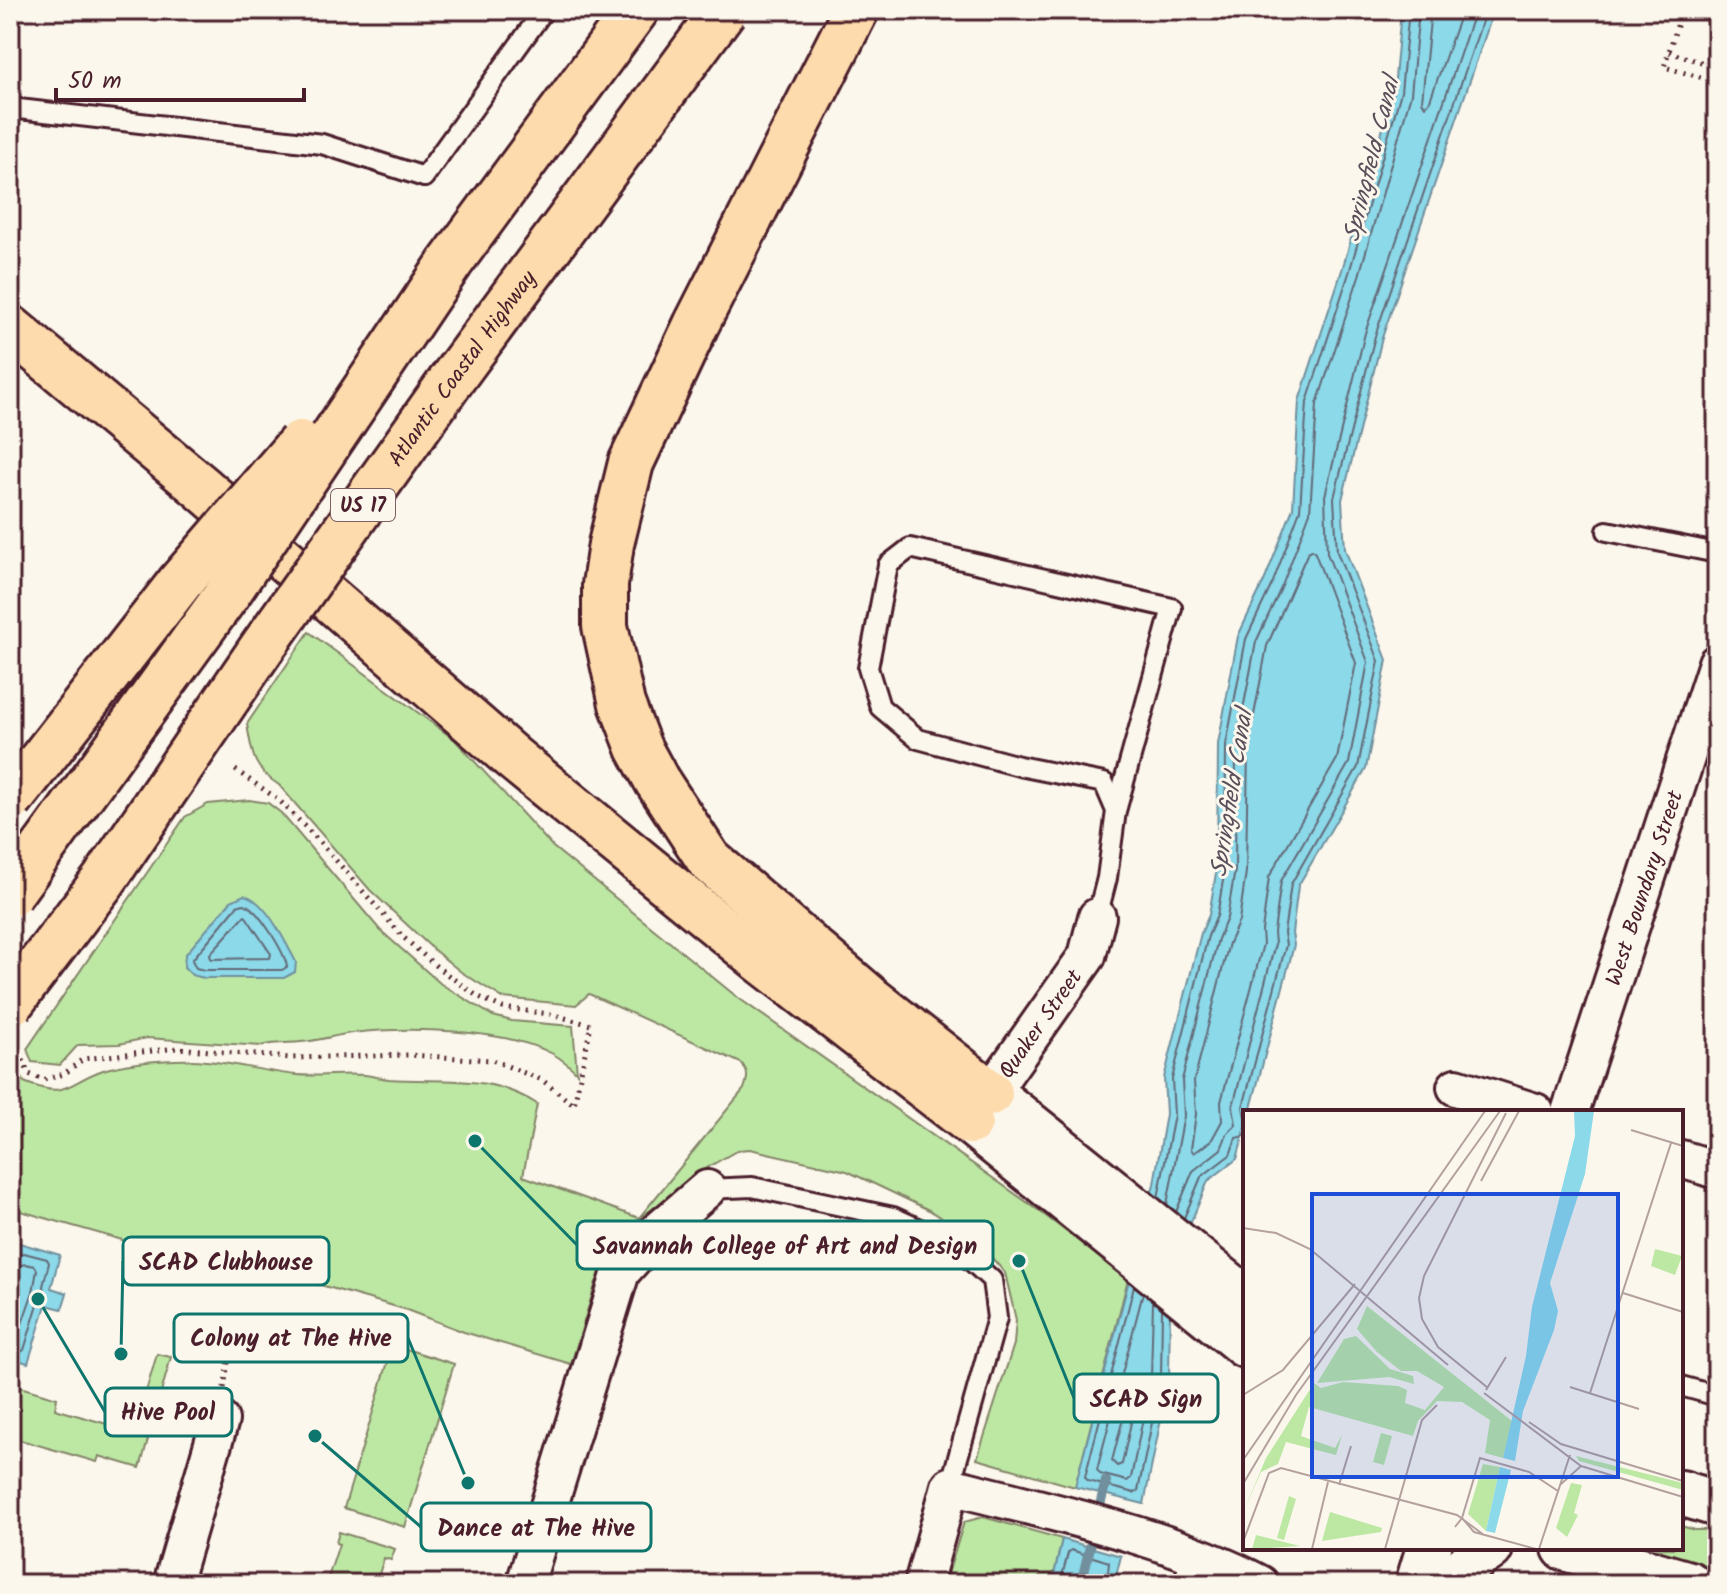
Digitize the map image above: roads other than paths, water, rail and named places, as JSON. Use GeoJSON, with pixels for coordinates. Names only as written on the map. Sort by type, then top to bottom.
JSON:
{"type":"FeatureCollection","features":[{"type":"Feature","properties":{"kind":"highway","name":"US 17"},"geometry":{"type":"LineString","coordinates":[[10,894],[228,593],[450,263],[636,10]]}},
{"type":"Feature","properties":{"kind":"highway","name":"Atlantic Coastal Highway"},"geometry":{"type":"LineString","coordinates":[[10,1004],[104,880],[261,649],[455,375],[724,10]]}},
{"type":"Feature","properties":{"kind":"highway"},"geometry":{"type":"LineString","coordinates":[[856,10],[696,325],[631,463],[611,544],[605,585],[605,626],[622,704],[639,748],[709,860],[871,999],[980,1107]]}},
{"type":"Feature","properties":{"kind":"highway"},"geometry":{"type":"LineString","coordinates":[[10,800],[181,581],[450,263]]}},
{"type":"Feature","properties":{"kind":"highway"},"geometry":{"type":"LineString","coordinates":[[10,328],[201,487],[526,769],[758,958],[980,1107]]}},
{"type":"Feature","properties":{"kind":"main road"},"geometry":{"type":"LineString","coordinates":[[980,1107],[1239,1317]]}},
{"type":"Feature","properties":{"kind":"main road"},"geometry":{"type":"LineString","coordinates":[[1683,1494],[1717,1504]]}},
{"type":"Feature","properties":{"kind":"main road"},"geometry":{"type":"LineString","coordinates":[[1418,1584],[1428,1550]]}},
{"type":"Feature","properties":{"kind":"main road"},"geometry":{"type":"LineString","coordinates":[[1449,1584],[1487,1550]]}},
{"type":"Feature","properties":{"kind":"main road"},"geometry":{"type":"LineString","coordinates":[[1572,1550],[1689,1584]]}},
{"type":"Feature","properties":{"kind":"street","name":"West Boundary Street"},"geometry":{"type":"LineString","coordinates":[[1571,1110],[1717,663]]}},
{"type":"Feature","properties":{"kind":"street","name":"Quaker Street"},"geometry":{"type":"LineString","coordinates":[[980,1107],[1087,956],[1097,917]]}},
{"type":"Feature","properties":{"kind":"street"},"geometry":{"type":"LineString","coordinates":[[1456,1087],[1529,1110]]}},
{"type":"Feature","properties":{"kind":"street"},"geometry":{"type":"LineString","coordinates":[[1683,1160],[1717,1170]]}},
{"type":"Feature","properties":{"kind":"street"},"geometry":{"type":"LineString","coordinates":[[525,1584],[621,1272],[657,1232],[707,1189]]}},
{"type":"Feature","properties":{"kind":"street"},"geometry":{"type":"LineString","coordinates":[[172,1584],[220,1420]]}},
{"type":"Feature","properties":{"kind":"street"},"geometry":{"type":"LineString","coordinates":[[923,1584],[950,1486],[1135,1537],[1187,1569],[1226,1566],[1260,1584]]}},
{"type":"Feature","properties":{"kind":"lane"},"geometry":{"type":"LineString","coordinates":[[10,108],[322,144],[424,177],[544,10]]}},
{"type":"Feature","properties":{"kind":"lane"},"geometry":{"type":"LineString","coordinates":[[1607,531],[1717,553]]}},
{"type":"Feature","properties":{"kind":"lane"},"geometry":{"type":"LineString","coordinates":[[1097,917],[1107,878],[1116,811],[1172,608],[910,548],[888,565],[868,668],[880,707],[918,739],[1019,766],[1104,783],[1116,811]]}},
{"type":"Feature","properties":{"kind":"lane"},"geometry":{"type":"LineString","coordinates":[[707,1189],[752,1187],[893,1217],[954,1245],[992,1280],[997,1318],[950,1486]]}},
{"type":"Feature","properties":{"kind":"lane"},"geometry":{"type":"LineString","coordinates":[[1683,1387],[1717,1396]]}},
{"type":"Feature","properties":{"kind":"water"},"geometry":{"type":"Polygon","coordinates":[[[1401,10],[1494,10],[1382,338],[1342,500],[1345,549],[1387,660],[1366,769],[1298,886],[1292,933],[1294,945],[1251,1110],[1243,1110],[1243,1137],[1237,1159],[1208,1181],[1191,1222],[1170,1311],[1169,1379],[1144,1504],[1075,1487],[1154,1184],[1166,1114],[1164,1078],[1201,933],[1209,915],[1217,867],[1218,744],[1238,636],[1293,508],[1299,401],[1342,270],[1394,90],[1401,10]]]}},
{"type":"Feature","properties":{"kind":"water"},"geometry":{"type":"Polygon","coordinates":[[[244,895],[260,905],[274,923],[296,962],[295,972],[284,978],[204,978],[192,975],[184,967],[185,955],[231,901],[244,895]]]}},
{"type":"Feature","properties":{"kind":"water"},"geometry":{"type":"Polygon","coordinates":[[[16,1242],[60,1255],[51,1288],[67,1293],[62,1309],[46,1305],[28,1363],[10,1358],[10,1262],[16,1242]]]}},
{"type":"Feature","properties":{"kind":"water"},"geometry":{"type":"Polygon","coordinates":[[[1062,1539],[1121,1556],[1114,1584],[1052,1584],[1062,1539]]]}},
{"type":"Feature","properties":{"kind":"waterway","name":"Springfield Canal"},"geometry":{"type":"LineString","coordinates":[[1081,1584],[1106,1481]]}},
{"type":"Feature","properties":{"kind":"place","name":"Savannah College of Art and Design"},"geometry":{"type":"Point","coordinates":[475,1141]}},
{"type":"Feature","properties":{"kind":"place","name":"SCAD Sign"},"geometry":{"type":"Point","coordinates":[1019,1261]}},
{"type":"Feature","properties":{"kind":"place","name":"Hive Pool"},"geometry":{"type":"Point","coordinates":[38,1299]}},
{"type":"Feature","properties":{"kind":"place","name":"SCAD Clubhouse"},"geometry":{"type":"Point","coordinates":[121,1354]}},
{"type":"Feature","properties":{"kind":"place","name":"Dance at The Hive"},"geometry":{"type":"Point","coordinates":[315,1436]}},
{"type":"Feature","properties":{"kind":"place","name":"Colony at The Hive"},"geometry":{"type":"Point","coordinates":[468,1483]}}]}
